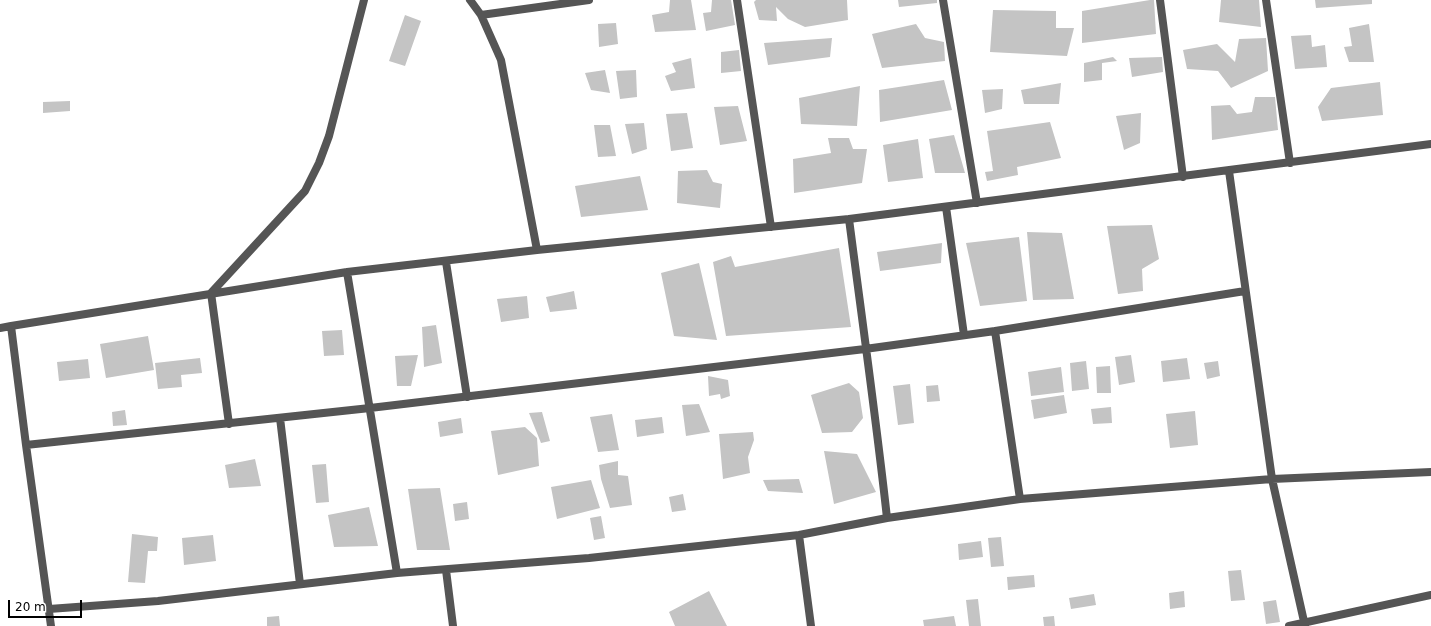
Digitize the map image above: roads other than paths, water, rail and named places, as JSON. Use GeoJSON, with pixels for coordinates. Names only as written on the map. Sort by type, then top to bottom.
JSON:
{"type":"FeatureCollection","features":[{"type":"Feature","properties":{"kind":"street"},"geometry":{"type":"LineString","coordinates":[[211,293],[305,191],[319,163],[329,136],[364,0]]}},
{"type":"Feature","properties":{"kind":"street"},"geometry":{"type":"LineString","coordinates":[[470,0],[481,15],[501,60],[537,250]]}},
{"type":"Feature","properties":{"kind":"street"},"geometry":{"type":"LineString","coordinates":[[481,15],[589,0]]}},
{"type":"Feature","properties":{"kind":"street"},"geometry":{"type":"LineString","coordinates":[[737,0],[771,227]]}},
{"type":"Feature","properties":{"kind":"street"},"geometry":{"type":"LineString","coordinates":[[943,0],[977,203]]}},
{"type":"Feature","properties":{"kind":"street"},"geometry":{"type":"LineString","coordinates":[[1160,0],[1183,177]]}},
{"type":"Feature","properties":{"kind":"street"},"geometry":{"type":"LineString","coordinates":[[1266,0],[1290,163]]}},
{"type":"Feature","properties":{"kind":"street"},"geometry":{"type":"LineString","coordinates":[[0,328],[347,272],[446,262],[537,250],[849,219],[1431,144]]}},
{"type":"Feature","properties":{"kind":"street"},"geometry":{"type":"LineString","coordinates":[[1229,171],[1272,479],[1304,625]]}},
{"type":"Feature","properties":{"kind":"street"},"geometry":{"type":"LineString","coordinates":[[946,207],[964,335]]}},
{"type":"Feature","properties":{"kind":"street"},"geometry":{"type":"LineString","coordinates":[[849,219],[865,349],[872,386],[887,518]]}},
{"type":"Feature","properties":{"kind":"street"},"geometry":{"type":"LineString","coordinates":[[446,262],[467,397]]}},
{"type":"Feature","properties":{"kind":"street"},"geometry":{"type":"LineString","coordinates":[[347,272],[397,573]]}},
{"type":"Feature","properties":{"kind":"street"},"geometry":{"type":"LineString","coordinates":[[26,445],[467,397],[865,349],[995,331],[1245,291]]}},
{"type":"Feature","properties":{"kind":"street"},"geometry":{"type":"LineString","coordinates":[[211,293],[229,424]]}},
{"type":"Feature","properties":{"kind":"street"},"geometry":{"type":"LineString","coordinates":[[11,326],[51,626]]}},
{"type":"Feature","properties":{"kind":"street"},"geometry":{"type":"LineString","coordinates":[[995,331],[1020,499]]}},
{"type":"Feature","properties":{"kind":"street"},"geometry":{"type":"LineString","coordinates":[[280,418],[300,584]]}},
{"type":"Feature","properties":{"kind":"street"},"geometry":{"type":"LineString","coordinates":[[49,610],[158,601],[397,573],[589,558],[800,535],[887,518],[1020,499],[1272,479],[1431,472]]}},
{"type":"Feature","properties":{"kind":"street"},"geometry":{"type":"LineString","coordinates":[[800,535],[811,626]]}},
{"type":"Feature","properties":{"kind":"street"},"geometry":{"type":"LineString","coordinates":[[446,570],[453,626]]}},
{"type":"Feature","properties":{"kind":"street"},"geometry":{"type":"LineString","coordinates":[[1288,626],[1304,625],[1431,594]]}}]}
